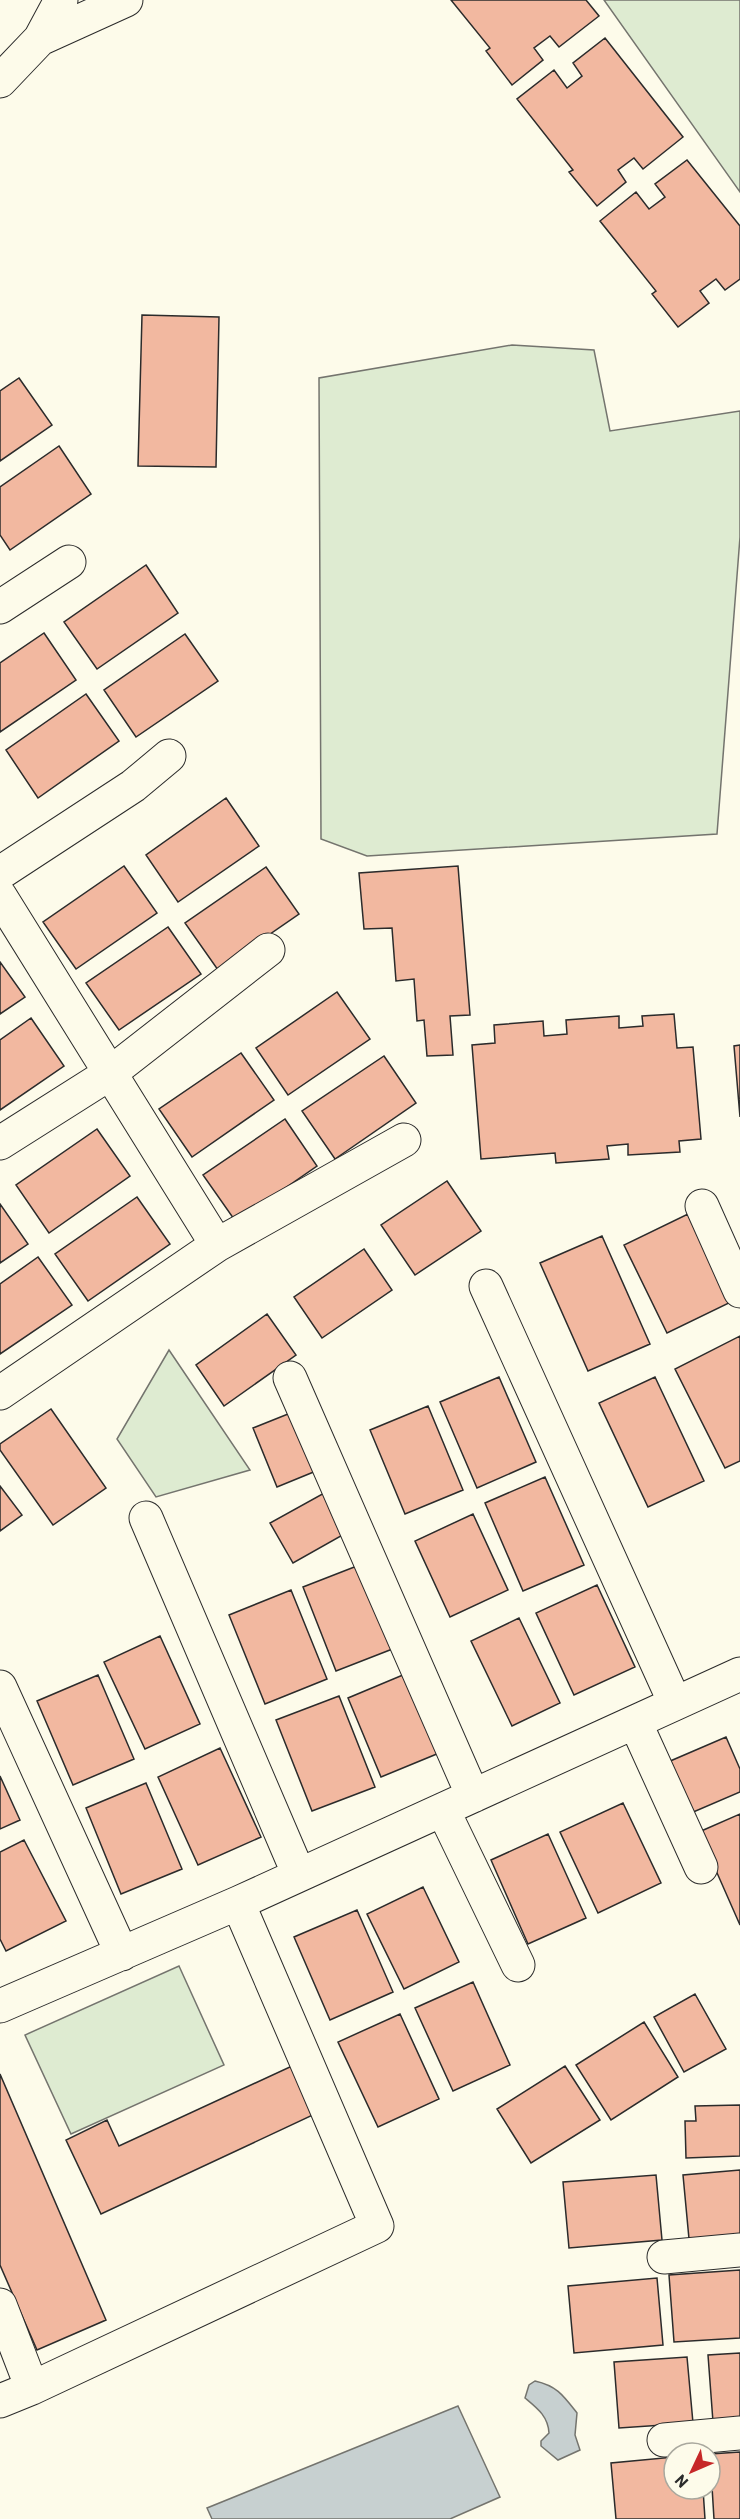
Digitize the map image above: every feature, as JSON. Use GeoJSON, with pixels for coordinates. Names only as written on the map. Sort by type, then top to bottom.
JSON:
{"type":"FeatureCollection","features":[{"type":"Feature","properties":{"kind":"street"},"geometry":{"type":"LineString","coordinates":[[0,81],[40,39],[61,0]]}},
{"type":"Feature","properties":{"kind":"street"},"geometry":{"type":"LineString","coordinates":[[40,39],[126,0]]}},
{"type":"Feature","properties":{"kind":"street"},"geometry":{"type":"LineString","coordinates":[[0,608],[69,562]]}},
{"type":"Feature","properties":{"kind":"street"},"geometry":{"type":"LineString","coordinates":[[0,873],[133,786],[169,756]]}},
{"type":"Feature","properties":{"kind":"street"},"geometry":{"type":"LineString","coordinates":[[0,896],[217,1245]]}},
{"type":"Feature","properties":{"kind":"street"},"geometry":{"type":"LineString","coordinates":[[0,1143],[109,1074],[268,950]]}},
{"type":"Feature","properties":{"kind":"street"},"geometry":{"type":"LineString","coordinates":[[0,1394],[217,1245],[404,1140]]}},
{"type":"Feature","properties":{"kind":"street"},"geometry":{"type":"LineString","coordinates":[[702,1206],[740,1291]]}},
{"type":"Feature","properties":{"kind":"street"},"geometry":{"type":"LineString","coordinates":[[486,1286],[675,1703]]}},
{"type":"Feature","properties":{"kind":"street"},"geometry":{"type":"LineString","coordinates":[[290,1378],[473,1796]]}},
{"type":"Feature","properties":{"kind":"street"},"geometry":{"type":"LineString","coordinates":[[146,1518],[299,1875]]}},
{"type":"Feature","properties":{"kind":"street"},"geometry":{"type":"LineString","coordinates":[[0,2006],[238,1903],[740,1674]]}},
{"type":"Feature","properties":{"kind":"street"},"geometry":{"type":"LineString","coordinates":[[0,1687],[122,1954]]}},
{"type":"Feature","properties":{"kind":"street"},"geometry":{"type":"LineString","coordinates":[[635,1722],[701,1867]]}},
{"type":"Feature","properties":{"kind":"street"},"geometry":{"type":"LineString","coordinates":[[443,1810],[518,1965]]}},
{"type":"Feature","properties":{"kind":"street"},"geometry":{"type":"LineString","coordinates":[[0,2401],[377,2226],[238,1903]]}},
{"type":"Feature","properties":{"kind":"street"},"geometry":{"type":"LineString","coordinates":[[664,2257],[740,2250]]}},
{"type":"Feature","properties":{"kind":"street"},"geometry":{"type":"LineString","coordinates":[[0,2305],[32,2388]]}},
{"type":"Feature","properties":{"kind":"street"},"geometry":{"type":"LineString","coordinates":[[664,2440],[740,2433]]}},
{"type":"Feature","properties":{"kind":"green space"},"geometry":{"type":"Polygon","coordinates":[[[604,0],[740,0],[740,192],[604,0]]]}},
{"type":"Feature","properties":{"kind":"green space"},"geometry":{"type":"Polygon","coordinates":[[[512,345],[594,350],[610,431],[740,411],[740,537],[717,834],[367,856],[321,839],[319,378],[512,345]]]}},
{"type":"Feature","properties":{"kind":"green space"},"geometry":{"type":"Polygon","coordinates":[[[169,1350],[250,1470],[156,1497],[117,1439],[169,1350]]]}},
{"type":"Feature","properties":{"kind":"green space"},"geometry":{"type":"Polygon","coordinates":[[[179,1966],[224,2065],[71,2134],[25,2035],[179,1966]]]}},
{"type":"Feature","properties":{"kind":"shaded area"},"geometry":{"type":"Polygon","coordinates":[[[535,2381],[559,2392],[577,2413],[575,2435],[580,2450],[558,2460],[541,2446],[541,2441],[549,2433],[547,2422],[534,2405],[525,2398],[529,2385],[535,2381]]]}},
{"type":"Feature","properties":{"kind":"shaded area"},"geometry":{"type":"Polygon","coordinates":[[[458,2406],[500,2497],[450,2519],[212,2519],[207,2508],[458,2406]]]}},
{"type":"Feature","properties":{"kind":"building"},"geometry":{"type":"Polygon","coordinates":[[[451,0],[586,0],[599,16],[559,47],[550,36],[534,48],[543,60],[512,85],[486,51],[490,48],[451,0]]]}},
{"type":"Feature","properties":{"kind":"building"},"geometry":{"type":"Polygon","coordinates":[[[605,38],[683,137],[643,169],[634,158],[618,170],[626,182],[597,206],[569,172],[573,170],[517,99],[554,70],[567,88],[582,76],[573,63],[605,38]]]}},
{"type":"Feature","properties":{"kind":"building"},"geometry":{"type":"Polygon","coordinates":[[[687,160],[740,226],[740,279],[725,290],[716,279],[700,291],[709,303],[678,327],[652,294],[656,291],[600,221],[636,192],[649,209],[665,197],[655,184],[687,160]]]}},
{"type":"Feature","properties":{"kind":"building"},"geometry":{"type":"Polygon","coordinates":[[[142,315],[219,317],[216,467],[138,466],[142,315]]]}},
{"type":"Feature","properties":{"kind":"building"},"geometry":{"type":"Polygon","coordinates":[[[19,378],[52,425],[0,461],[0,391],[19,378]]]}},
{"type":"Feature","properties":{"kind":"building"},"geometry":{"type":"Polygon","coordinates":[[[59,446],[91,494],[10,550],[0,535],[0,487],[59,446]]]}},
{"type":"Feature","properties":{"kind":"building"},"geometry":{"type":"Polygon","coordinates":[[[146,565],[178,613],[97,669],[64,622],[146,565]]]}},
{"type":"Feature","properties":{"kind":"building"},"geometry":{"type":"Polygon","coordinates":[[[44,633],[76,680],[0,732],[0,663],[44,633]]]}},
{"type":"Feature","properties":{"kind":"building"},"geometry":{"type":"Polygon","coordinates":[[[185,634],[218,681],[136,737],[104,690],[185,634]]]}},
{"type":"Feature","properties":{"kind":"building"},"geometry":{"type":"Polygon","coordinates":[[[86,694],[119,741],[38,798],[6,750],[86,694]]]}},
{"type":"Feature","properties":{"kind":"building"},"geometry":{"type":"Polygon","coordinates":[[[226,798],[259,846],[178,902],[146,855],[226,798]]]}},
{"type":"Feature","properties":{"kind":"building"},"geometry":{"type":"Polygon","coordinates":[[[124,866],[157,913],[76,969],[43,922],[124,866]]]}},
{"type":"Feature","properties":{"kind":"building"},"geometry":{"type":"Polygon","coordinates":[[[458,866],[470,1015],[450,1016],[453,1055],[427,1056],[424,1020],[417,1021],[414,979],[396,981],[392,928],[364,929],[359,873],[458,866]]]}},
{"type":"Feature","properties":{"kind":"building"},"geometry":{"type":"Polygon","coordinates":[[[266,867],[299,914],[218,970],[185,923],[266,867]]]}},
{"type":"Feature","properties":{"kind":"building"},"geometry":{"type":"Polygon","coordinates":[[[168,927],[201,974],[119,1030],[86,983],[168,927]]]}},
{"type":"Feature","properties":{"kind":"building"},"geometry":{"type":"Polygon","coordinates":[[[0,962],[25,997],[0,1014],[0,962]]]}},
{"type":"Feature","properties":{"kind":"building"},"geometry":{"type":"Polygon","coordinates":[[[337,992],[370,1039],[288,1095],[256,1048],[337,992]]]}},
{"type":"Feature","properties":{"kind":"building"},"geometry":{"type":"Polygon","coordinates":[[[674,1014],[677,1048],[693,1047],[701,1139],[679,1141],[680,1152],[628,1155],[628,1144],[607,1146],[609,1159],[556,1163],[555,1153],[481,1159],[472,1045],[495,1043],[494,1025],[543,1021],[544,1036],[567,1034],[566,1020],[619,1016],[619,1028],[643,1026],[642,1016],[674,1014]]]}},
{"type":"Feature","properties":{"kind":"building"},"geometry":{"type":"Polygon","coordinates":[[[31,1018],[64,1066],[0,1110],[0,1040],[31,1018]]]}},
{"type":"Feature","properties":{"kind":"building"},"geometry":{"type":"Polygon","coordinates":[[[740,1045],[740,1117],[734,1046],[740,1045]]]}},
{"type":"Feature","properties":{"kind":"building"},"geometry":{"type":"Polygon","coordinates":[[[241,1053],[274,1100],[192,1157],[159,1109],[241,1053]]]}},
{"type":"Feature","properties":{"kind":"building"},"geometry":{"type":"Polygon","coordinates":[[[384,1056],[416,1103],[335,1159],[302,1111],[384,1056]]]}},
{"type":"Feature","properties":{"kind":"building"},"geometry":{"type":"Polygon","coordinates":[[[285,1119],[317,1166],[236,1222],[203,1175],[285,1119]]]}},
{"type":"Feature","properties":{"kind":"building"},"geometry":{"type":"Polygon","coordinates":[[[97,1129],[130,1176],[49,1233],[16,1185],[97,1129]]]}},
{"type":"Feature","properties":{"kind":"building"},"geometry":{"type":"Polygon","coordinates":[[[447,1181],[481,1231],[415,1275],[381,1225],[447,1181]]]}},
{"type":"Feature","properties":{"kind":"building"},"geometry":{"type":"Polygon","coordinates":[[[137,1197],[170,1244],[88,1301],[55,1254],[137,1197]]]}},
{"type":"Feature","properties":{"kind":"building"},"geometry":{"type":"Polygon","coordinates":[[[0,1204],[28,1244],[0,1263],[0,1204]]]}},
{"type":"Feature","properties":{"kind":"building"},"geometry":{"type":"Polygon","coordinates":[[[688,1214],[731,1302],[667,1333],[624,1245],[688,1214]]]}},
{"type":"Feature","properties":{"kind":"building"},"geometry":{"type":"Polygon","coordinates":[[[602,1236],[650,1344],[588,1371],[540,1263],[602,1236]]]}},
{"type":"Feature","properties":{"kind":"building"},"geometry":{"type":"Polygon","coordinates":[[[364,1249],[392,1290],[322,1338],[294,1297],[364,1249]]]}},
{"type":"Feature","properties":{"kind":"building"},"geometry":{"type":"Polygon","coordinates":[[[38,1257],[72,1305],[0,1354],[0,1284],[38,1257]]]}},
{"type":"Feature","properties":{"kind":"building"},"geometry":{"type":"Polygon","coordinates":[[[267,1314],[296,1355],[224,1406],[196,1365],[267,1314]]]}},
{"type":"Feature","properties":{"kind":"building"},"geometry":{"type":"Polygon","coordinates":[[[740,1336],[740,1461],[725,1468],[675,1369],[740,1336]]]}},
{"type":"Feature","properties":{"kind":"building"},"geometry":{"type":"Polygon","coordinates":[[[499,1377],[536,1462],[477,1488],[440,1402],[499,1377]]]}},
{"type":"Feature","properties":{"kind":"building"},"geometry":{"type":"Polygon","coordinates":[[[655,1377],[704,1481],[648,1507],[599,1403],[655,1377]]]}},
{"type":"Feature","properties":{"kind":"building"},"geometry":{"type":"Polygon","coordinates":[[[428,1406],[463,1490],[405,1514],[370,1430],[428,1406]]]}},
{"type":"Feature","properties":{"kind":"building"},"geometry":{"type":"Polygon","coordinates":[[[51,1409],[106,1488],[53,1525],[0,1450],[0,1444],[51,1409]]]}},
{"type":"Feature","properties":{"kind":"building"},"geometry":{"type":"Polygon","coordinates":[[[293,1412],[316,1471],[277,1487],[253,1428],[293,1412]]]}},
{"type":"Feature","properties":{"kind":"building"},"geometry":{"type":"Polygon","coordinates":[[[545,1477],[584,1565],[523,1591],[485,1503],[545,1477]]]}},
{"type":"Feature","properties":{"kind":"building"},"geometry":{"type":"Polygon","coordinates":[[[0,1486],[22,1515],[0,1531],[0,1486]]]}},
{"type":"Feature","properties":{"kind":"building"},"geometry":{"type":"Polygon","coordinates":[[[326,1492],[348,1532],[293,1563],[270,1523],[326,1492]]]}},
{"type":"Feature","properties":{"kind":"building"},"geometry":{"type":"Polygon","coordinates":[[[473,1514],[508,1590],[450,1617],[415,1541],[473,1514]]]}},
{"type":"Feature","properties":{"kind":"building"},"geometry":{"type":"Polygon","coordinates":[[[362,1564],[395,1648],[336,1671],[303,1587],[362,1564]]]}},
{"type":"Feature","properties":{"kind":"building"},"geometry":{"type":"Polygon","coordinates":[[[597,1585],[635,1667],[574,1695],[536,1613],[597,1585]]]}},
{"type":"Feature","properties":{"kind":"building"},"geometry":{"type":"Polygon","coordinates":[[[291,1590],[327,1679],[265,1704],[229,1615],[291,1590]]]}},
{"type":"Feature","properties":{"kind":"building"},"geometry":{"type":"Polygon","coordinates":[[[519,1618],[560,1703],[512,1726],[471,1641],[519,1618]]]}},
{"type":"Feature","properties":{"kind":"building"},"geometry":{"type":"Polygon","coordinates":[[[160,1636],[200,1724],[145,1749],[104,1662],[160,1636]]]}},
{"type":"Feature","properties":{"kind":"building"},"geometry":{"type":"Polygon","coordinates":[[[410,1672],[444,1751],[381,1777],[348,1698],[410,1672]]]}},
{"type":"Feature","properties":{"kind":"building"},"geometry":{"type":"Polygon","coordinates":[[[98,1675],[134,1759],[73,1785],[37,1701],[98,1675]]]}},
{"type":"Feature","properties":{"kind":"building"},"geometry":{"type":"Polygon","coordinates":[[[339,1696],[375,1787],[312,1811],[276,1720],[339,1696]]]}},
{"type":"Feature","properties":{"kind":"building"},"geometry":{"type":"Polygon","coordinates":[[[726,1737],[740,1769],[740,1792],[691,1813],[668,1762],[726,1737]]]}},
{"type":"Feature","properties":{"kind":"building"},"geometry":{"type":"Polygon","coordinates":[[[220,1748],[261,1837],[198,1865],[158,1777],[220,1748]]]}},
{"type":"Feature","properties":{"kind":"building"},"geometry":{"type":"Polygon","coordinates":[[[0,1776],[20,1820],[0,1829],[0,1776]]]}},
{"type":"Feature","properties":{"kind":"building"},"geometry":{"type":"Polygon","coordinates":[[[146,1783],[182,1869],[121,1894],[86,1808],[146,1783]]]}},
{"type":"Feature","properties":{"kind":"building"},"geometry":{"type":"Polygon","coordinates":[[[623,1803],[661,1883],[598,1913],[560,1832],[623,1803]]]}},
{"type":"Feature","properties":{"kind":"building"},"geometry":{"type":"Polygon","coordinates":[[[740,1814],[740,1925],[699,1832],[740,1814]]]}},
{"type":"Feature","properties":{"kind":"building"},"geometry":{"type":"Polygon","coordinates":[[[548,1834],[586,1918],[528,1944],[491,1860],[548,1834]]]}},
{"type":"Feature","properties":{"kind":"building"},"geometry":{"type":"Polygon","coordinates":[[[24,1840],[66,1921],[6,1951],[0,1939],[0,1852],[24,1840]]]}},
{"type":"Feature","properties":{"kind":"building"},"geometry":{"type":"Polygon","coordinates":[[[423,1887],[459,1962],[404,1989],[367,1914],[423,1887]]]}},
{"type":"Feature","properties":{"kind":"building"},"geometry":{"type":"Polygon","coordinates":[[[357,1910],[393,1992],[330,2020],[294,1937],[357,1910]]]}},
{"type":"Feature","properties":{"kind":"building"},"geometry":{"type":"Polygon","coordinates":[[[473,1982],[510,2065],[453,2091],[415,2008],[473,1982]]]}},
{"type":"Feature","properties":{"kind":"building"},"geometry":{"type":"Polygon","coordinates":[[[695,1994],[726,2049],[684,2072],[654,2017],[695,1994]]]}},
{"type":"Feature","properties":{"kind":"building"},"geometry":{"type":"Polygon","coordinates":[[[400,2014],[439,2099],[378,2127],[338,2042],[400,2014]]]}},
{"type":"Feature","properties":{"kind":"building"},"geometry":{"type":"Polygon","coordinates":[[[644,2022],[678,2077],[611,2120],[576,2065],[644,2022]]]}},
{"type":"Feature","properties":{"kind":"building"},"geometry":{"type":"Polygon","coordinates":[[[292,2066],[315,2114],[101,2214],[66,2140],[107,2120],[119,2146],[292,2066]]]}},
{"type":"Feature","properties":{"kind":"building"},"geometry":{"type":"Polygon","coordinates":[[[565,2066],[600,2120],[531,2163],[497,2109],[565,2066]]]}},
{"type":"Feature","properties":{"kind":"building"},"geometry":{"type":"Polygon","coordinates":[[[0,2074],[106,2320],[37,2350],[0,2265],[0,2074]]]}},
{"type":"Feature","properties":{"kind":"building"},"geometry":{"type":"Polygon","coordinates":[[[740,2105],[740,2156],[686,2158],[685,2121],[696,2121],[695,2106],[740,2105]]]}},
{"type":"Feature","properties":{"kind":"building"},"geometry":{"type":"Polygon","coordinates":[[[740,2170],[740,2235],[689,2239],[683,2175],[740,2170]]]}},
{"type":"Feature","properties":{"kind":"building"},"geometry":{"type":"Polygon","coordinates":[[[656,2175],[662,2240],[569,2248],[563,2182],[656,2175]]]}},
{"type":"Feature","properties":{"kind":"building"},"geometry":{"type":"Polygon","coordinates":[[[740,2270],[740,2338],[674,2342],[669,2275],[740,2270]]]}},
{"type":"Feature","properties":{"kind":"building"},"geometry":{"type":"Polygon","coordinates":[[[657,2278],[663,2345],[574,2353],[568,2286],[657,2278]]]}},
{"type":"Feature","properties":{"kind":"building"},"geometry":{"type":"Polygon","coordinates":[[[740,2353],[740,2420],[713,2422],[708,2355],[740,2353]]]}},
{"type":"Feature","properties":{"kind":"building"},"geometry":{"type":"Polygon","coordinates":[[[687,2357],[693,2423],[619,2428],[614,2362],[687,2357]]]}},
{"type":"Feature","properties":{"kind":"building"},"geometry":{"type":"Polygon","coordinates":[[[740,2452],[740,2519],[714,2519],[713,2501],[722,2501],[722,2453],[740,2452]]]}},
{"type":"Feature","properties":{"kind":"building"},"geometry":{"type":"Polygon","coordinates":[[[662,2458],[662,2501],[704,2501],[705,2519],[616,2519],[611,2463],[662,2458]]]}}]}
